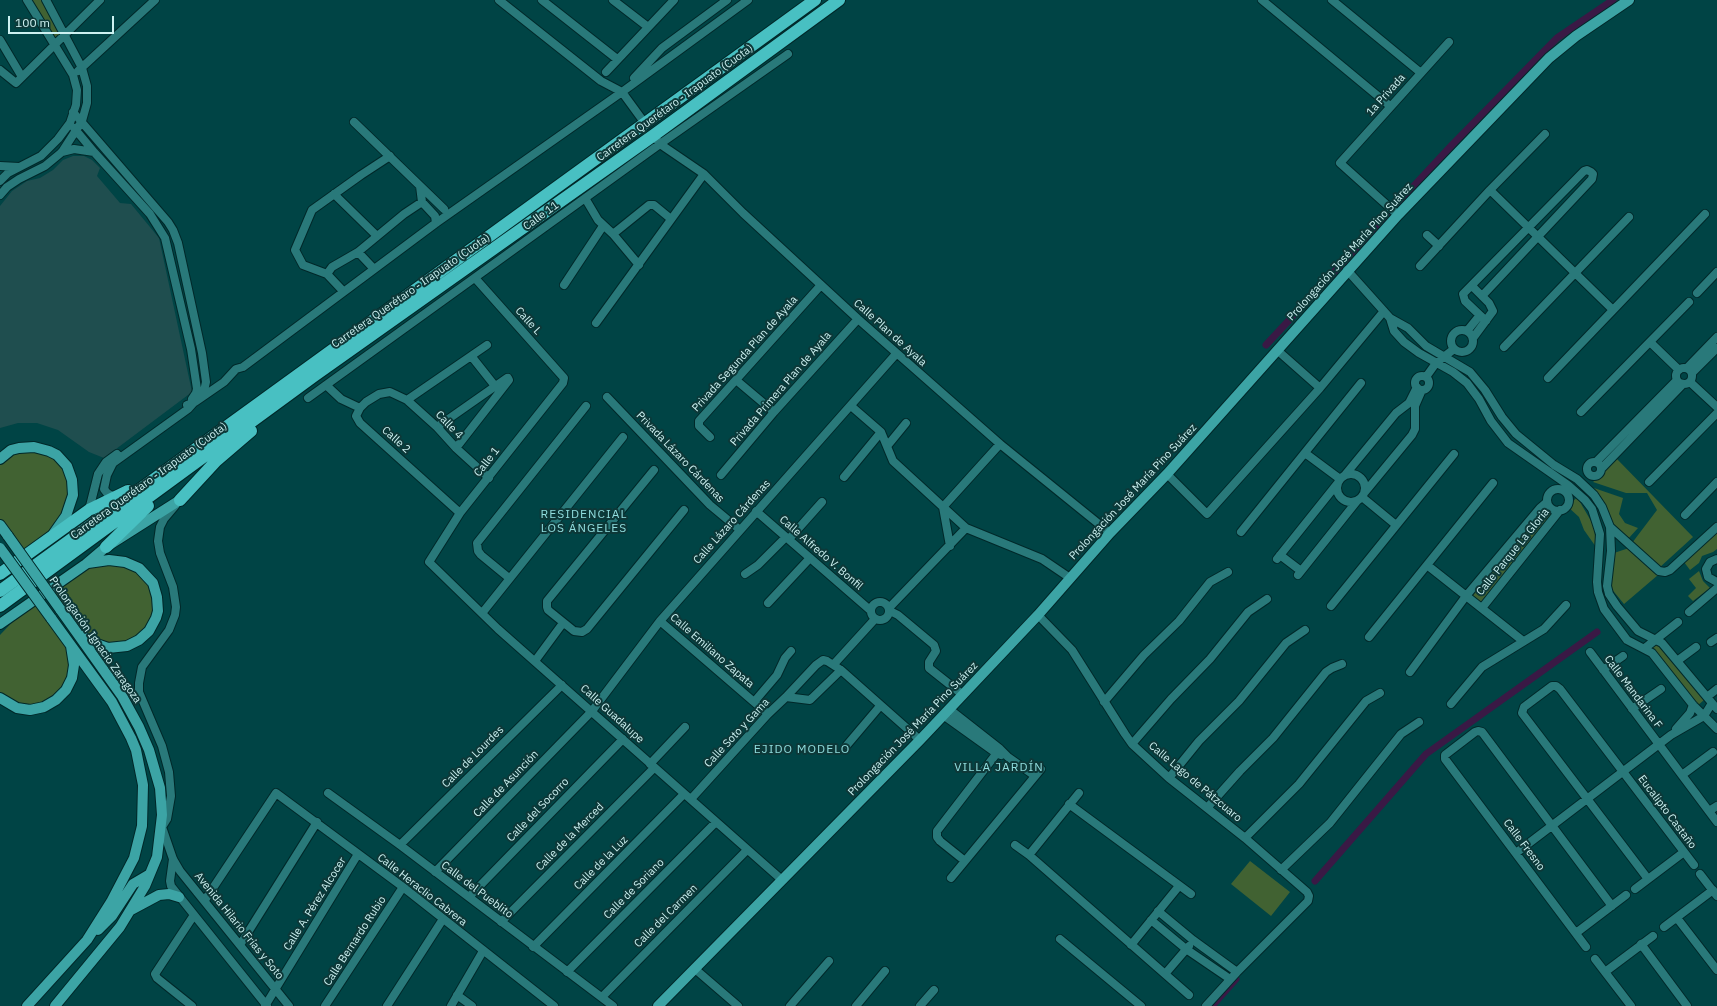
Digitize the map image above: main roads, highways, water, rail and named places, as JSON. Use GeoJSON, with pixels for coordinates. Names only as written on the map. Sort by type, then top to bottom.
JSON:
{"type":"FeatureCollection","features":[{"type":"Feature","properties":{"kind":"highway","name":"Carretera Querétaro - Irapuato (Cuota)"},"geometry":{"type":"LineString","coordinates":[[0,591],[815,0]]}},
{"type":"Feature","properties":{"kind":"highway","name":"Carretera Querétaro - Irapuato (Cuota)"},"geometry":{"type":"LineString","coordinates":[[0,606],[314,376],[654,135],[839,0]]}},
{"type":"Feature","properties":{"kind":"highway"},"geometry":{"type":"LineString","coordinates":[[180,500],[216,461],[314,376]]}},
{"type":"Feature","properties":{"kind":"highway"},"geometry":{"type":"LineString","coordinates":[[106,547],[177,477]]}},
{"type":"Feature","properties":{"kind":"highway"},"geometry":{"type":"LineString","coordinates":[[0,574],[89,510],[114,497],[148,483]]}},
{"type":"Feature","properties":{"kind":"main road","name":"Prolongación José María Pino Suárez"},"geometry":{"type":"LineString","coordinates":[[658,1006],[695,970],[963,695],[1038,615],[1110,533],[1168,474],[1347,270],[1549,58],[1576,36],[1629,0]]}},
{"type":"Feature","properties":{"kind":"main road"},"geometry":{"type":"LineString","coordinates":[[0,458],[11,450],[34,447],[57,455],[67,466],[74,487],[72,502],[66,516],[48,540]]}},
{"type":"Feature","properties":{"kind":"main road"},"geometry":{"type":"LineString","coordinates":[[0,624],[86,564],[106,547],[180,500]]}},
{"type":"Feature","properties":{"kind":"main road","name":"Prolongación Ignacio Zaragoza"},"geometry":{"type":"LineString","coordinates":[[0,525],[122,696],[139,727],[149,750],[160,788],[162,827],[157,857],[150,874],[120,927],[55,1006]]}},
{"type":"Feature","properties":{"kind":"main road","name":"Prolongación Ignacio Zaragoza"},"geometry":{"type":"LineString","coordinates":[[0,548],[70,642],[121,718],[136,750],[143,785],[142,826],[134,858],[111,902],[87,940],[27,1006]]}},
{"type":"Feature","properties":{"kind":"main road"},"geometry":{"type":"LineString","coordinates":[[77,632],[90,642],[102,647],[122,648],[133,644],[144,636],[153,624],[158,610],[157,597],[153,583],[139,568],[125,562],[110,560],[86,564]]}},
{"type":"Feature","properties":{"kind":"main road"},"geometry":{"type":"LineString","coordinates":[[0,632],[18,612]]}},
{"type":"Feature","properties":{"kind":"main road"},"geometry":{"type":"LineString","coordinates":[[0,698],[17,708],[30,710],[44,707],[56,700],[66,690],[72,678],[74,665],[70,642]]}},
{"type":"Feature","properties":{"kind":"main road"},"geometry":{"type":"LineString","coordinates":[[87,940],[112,916],[133,884],[150,874]]}},
{"type":"Feature","properties":{"kind":"main road"},"geometry":{"type":"LineString","coordinates":[[131,910],[159,895],[170,894],[179,897]]}},
{"type":"Feature","properties":{"kind":"waterway"},"geometry":{"type":"LineString","coordinates":[[1266,345],[1452,145],[1557,38],[1613,0]]}},
{"type":"Feature","properties":{"kind":"waterway"},"geometry":{"type":"LineString","coordinates":[[1315,881],[1426,754],[1597,632]]}},
{"type":"Feature","properties":{"kind":"waterway"},"geometry":{"type":"LineString","coordinates":[[1212,1006],[1236,979]]}},
{"type":"Feature","properties":{"kind":"district","name":"RESIDENCIAL LOS ÁNGELES"},"geometry":{"type":"Point","coordinates":[584,522]}},
{"type":"Feature","properties":{"kind":"district","name":"EJIDO MODELO"},"geometry":{"type":"Point","coordinates":[802,750]}},
{"type":"Feature","properties":{"kind":"district","name":"VILLA JARDÍN"},"geometry":{"type":"Point","coordinates":[999,768]}}]}
